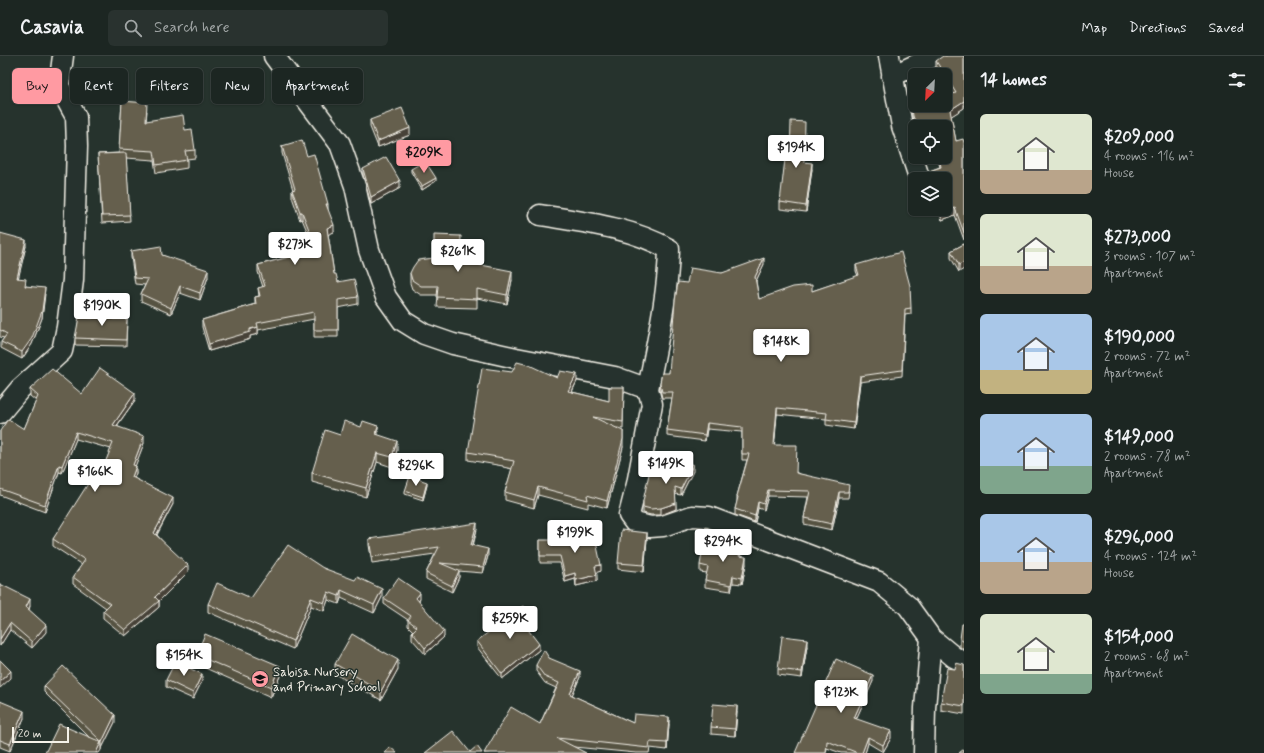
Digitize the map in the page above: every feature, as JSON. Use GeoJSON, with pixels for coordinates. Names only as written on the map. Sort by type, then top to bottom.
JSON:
{"type":"FeatureCollection","features":[{"type":"Feature","properties":{"kind":"street"},"geometry":{"type":"LineString","coordinates":[[0,413],[20,389],[62,351],[67,327],[72,280],[77,146],[76,117],[59,86],[63,56]]}},
{"type":"Feature","properties":{"kind":"street"},"geometry":{"type":"LineString","coordinates":[[274,56],[340,144],[355,186],[369,250],[386,297],[403,321],[424,334],[453,344],[615,377],[648,389]]}},
{"type":"Feature","properties":{"kind":"street"},"geometry":{"type":"LineString","coordinates":[[889,56],[902,126],[917,172]]}},
{"type":"Feature","properties":{"kind":"street"},"geometry":{"type":"LineString","coordinates":[[892,76],[935,56]]}},
{"type":"Feature","properties":{"kind":"street"},"geometry":{"type":"LineString","coordinates":[[540,215],[627,232],[655,241],[668,249],[668,274],[664,304],[648,389],[652,404],[637,484],[629,515],[635,523],[650,527],[663,526],[692,516],[709,517],[879,582],[908,606],[931,638],[954,657],[964,662]]}},
{"type":"Feature","properties":{"kind":"street"},"geometry":{"type":"LineString","coordinates":[[924,753],[925,708],[931,638]]}},
{"type":"Feature","properties":{"kind":"building"},"geometry":{"type":"Polygon","coordinates":[[[943,56],[964,56],[964,101],[952,109],[952,94],[956,93],[952,87],[952,68],[940,68],[936,61],[943,56]]]}},
{"type":"Feature","properties":{"kind":"building"},"geometry":{"type":"Polygon","coordinates":[[[128,101],[136,102],[136,104],[147,104],[146,121],[183,115],[185,130],[192,129],[195,150],[185,151],[187,160],[156,165],[154,151],[119,149],[122,104],[128,104],[128,101]]]}},
{"type":"Feature","properties":{"kind":"building"},"geometry":{"type":"Polygon","coordinates":[[[402,108],[410,128],[378,141],[370,120],[402,108]]]}},
{"type":"Feature","properties":{"kind":"building"},"geometry":{"type":"Polygon","coordinates":[[[912,112],[950,112],[952,120],[914,120],[912,112]]]}},
{"type":"Feature","properties":{"kind":"building"},"geometry":{"type":"Polygon","coordinates":[[[952,120],[956,141],[963,139],[964,143],[964,233],[955,208],[952,209],[952,172],[929,172],[941,167],[940,164],[952,164],[952,120]]]}},
{"type":"Feature","properties":{"kind":"building"},"geometry":{"type":"Polygon","coordinates":[[[791,121],[805,122],[804,162],[812,163],[806,206],[780,202],[785,159],[790,160],[791,121]]]}},
{"type":"Feature","properties":{"kind":"building"},"geometry":{"type":"Polygon","coordinates":[[[302,140],[307,156],[314,154],[328,204],[326,204],[334,225],[327,228],[334,274],[336,274],[338,282],[354,279],[358,297],[338,300],[338,330],[314,330],[314,312],[257,323],[258,327],[250,329],[250,332],[209,344],[202,320],[256,304],[255,297],[260,296],[258,288],[265,286],[258,265],[289,257],[288,249],[315,245],[292,190],[295,189],[282,146],[302,140]]]}},
{"type":"Feature","properties":{"kind":"building"},"geometry":{"type":"Polygon","coordinates":[[[126,153],[130,215],[102,216],[98,154],[126,153]]]}},
{"type":"Feature","properties":{"kind":"building"},"geometry":{"type":"Polygon","coordinates":[[[386,157],[400,181],[371,197],[363,169],[386,157]]]}},
{"type":"Feature","properties":{"kind":"building"},"geometry":{"type":"Polygon","coordinates":[[[425,161],[436,178],[422,186],[411,169],[425,161]]]}},
{"type":"Feature","properties":{"kind":"building"},"geometry":{"type":"Polygon","coordinates":[[[0,233],[26,240],[17,278],[26,279],[25,286],[45,288],[42,311],[32,338],[22,352],[1,342],[7,334],[0,330],[0,233]]]}},
{"type":"Feature","properties":{"kind":"building"},"geometry":{"type":"Polygon","coordinates":[[[434,235],[461,236],[460,263],[476,264],[512,271],[507,295],[477,289],[477,299],[437,297],[438,286],[421,286],[412,280],[410,273],[418,260],[434,258],[434,235]]]}},
{"type":"Feature","properties":{"kind":"building"},"geometry":{"type":"Polygon","coordinates":[[[964,244],[964,262],[959,265],[951,251],[964,244]]]}},
{"type":"Feature","properties":{"kind":"building"},"geometry":{"type":"Polygon","coordinates":[[[161,246],[162,255],[208,270],[200,293],[180,286],[171,308],[141,294],[148,279],[135,278],[131,251],[161,246]]]}},
{"type":"Feature","properties":{"kind":"building"},"geometry":{"type":"Polygon","coordinates":[[[901,252],[910,286],[911,308],[905,309],[902,370],[860,376],[854,423],[826,419],[827,413],[777,408],[774,445],[797,445],[796,473],[849,485],[848,492],[839,492],[832,524],[804,518],[810,491],[768,490],[764,504],[758,502],[755,516],[735,509],[737,496],[749,454],[742,454],[742,427],[707,423],[705,435],[667,430],[673,392],[662,392],[660,383],[662,373],[669,373],[678,282],[687,283],[690,268],[722,273],[764,258],[755,277],[759,299],[793,287],[812,285],[812,291],[859,275],[856,265],[901,252]]]}},
{"type":"Feature","properties":{"kind":"building"},"geometry":{"type":"Polygon","coordinates":[[[93,310],[113,310],[113,319],[127,319],[126,340],[75,338],[79,317],[93,318],[93,310]]]}},
{"type":"Feature","properties":{"kind":"building"},"geometry":{"type":"Polygon","coordinates":[[[517,362],[529,365],[557,378],[560,371],[577,374],[568,391],[609,401],[609,387],[624,387],[623,422],[593,417],[623,431],[623,439],[607,501],[587,495],[588,500],[538,487],[534,500],[505,492],[514,461],[468,452],[482,368],[512,372],[517,362]]]}},
{"type":"Feature","properties":{"kind":"building"},"geometry":{"type":"Polygon","coordinates":[[[100,368],[135,393],[113,425],[144,436],[133,465],[136,466],[132,477],[173,498],[154,533],[188,565],[155,597],[159,601],[125,630],[103,611],[110,604],[73,577],[85,560],[53,539],[91,479],[97,483],[113,443],[76,432],[62,466],[59,465],[45,505],[0,489],[0,431],[8,419],[24,429],[38,396],[30,389],[52,369],[82,394],[100,368]]]}},
{"type":"Feature","properties":{"kind":"building"},"geometry":{"type":"Polygon","coordinates":[[[344,421],[361,427],[363,421],[378,426],[376,434],[397,441],[392,457],[377,453],[366,488],[312,473],[325,430],[340,435],[344,421]]]}},
{"type":"Feature","properties":{"kind":"building"},"geometry":{"type":"Polygon","coordinates":[[[675,456],[693,465],[681,489],[675,487],[676,503],[661,508],[651,509],[643,507],[649,474],[668,470],[675,456]]]}},
{"type":"Feature","properties":{"kind":"building"},"geometry":{"type":"Polygon","coordinates":[[[410,476],[427,482],[423,497],[405,491],[410,476]]]}},
{"type":"Feature","properties":{"kind":"building"},"geometry":{"type":"Polygon","coordinates":[[[477,523],[471,545],[488,549],[483,567],[440,563],[459,571],[452,586],[426,573],[439,547],[372,557],[369,539],[477,523]]]}},
{"type":"Feature","properties":{"kind":"building"},"geometry":{"type":"Polygon","coordinates":[[[621,530],[647,533],[644,565],[618,563],[621,530]]]}},
{"type":"Feature","properties":{"kind":"building"},"geometry":{"type":"Polygon","coordinates":[[[594,532],[601,565],[595,566],[597,575],[576,580],[575,573],[565,576],[560,556],[540,556],[540,540],[552,540],[594,532]]]}},
{"type":"Feature","properties":{"kind":"building"},"geometry":{"type":"Polygon","coordinates":[[[715,542],[741,546],[739,556],[746,557],[742,578],[733,576],[731,585],[705,580],[708,567],[700,565],[703,548],[714,550],[715,542]]]}},
{"type":"Feature","properties":{"kind":"building"},"geometry":{"type":"Polygon","coordinates":[[[288,545],[323,568],[355,580],[357,577],[382,589],[374,605],[341,590],[339,596],[328,592],[324,603],[311,598],[293,641],[208,604],[217,583],[251,598],[288,545]]]}},
{"type":"Feature","properties":{"kind":"building"},"geometry":{"type":"Polygon","coordinates":[[[398,578],[420,593],[416,598],[444,631],[425,648],[412,632],[417,627],[408,620],[411,616],[384,598],[398,578]]]}},
{"type":"Feature","properties":{"kind":"building"},"geometry":{"type":"Polygon","coordinates":[[[0,584],[30,599],[26,607],[46,625],[32,642],[10,623],[0,639],[0,584]]]}},
{"type":"Feature","properties":{"kind":"building"},"geometry":{"type":"Polygon","coordinates":[[[523,606],[535,615],[526,627],[539,644],[502,674],[477,641],[523,606]]]}},
{"type":"Feature","properties":{"kind":"building"},"geometry":{"type":"Polygon","coordinates":[[[962,624],[964,624],[964,642],[960,639],[962,624]]]}},
{"type":"Feature","properties":{"kind":"building"},"geometry":{"type":"Polygon","coordinates":[[[205,634],[280,666],[271,687],[196,655],[205,634]]]}},
{"type":"Feature","properties":{"kind":"building"},"geometry":{"type":"Polygon","coordinates":[[[352,634],[398,660],[381,691],[335,664],[352,634]]]}},
{"type":"Feature","properties":{"kind":"building"},"geometry":{"type":"Polygon","coordinates":[[[782,636],[807,639],[802,672],[778,669],[782,636]]]}},
{"type":"Feature","properties":{"kind":"building"},"geometry":{"type":"Polygon","coordinates":[[[544,650],[549,658],[580,671],[570,694],[633,723],[634,714],[669,717],[667,743],[650,742],[649,748],[557,738],[586,753],[484,753],[511,707],[540,724],[559,683],[545,677],[536,665],[544,650]]]}},
{"type":"Feature","properties":{"kind":"building"},"geometry":{"type":"Polygon","coordinates":[[[836,659],[873,675],[854,718],[891,731],[883,745],[868,737],[862,753],[858,753],[827,741],[826,753],[795,753],[836,659]]]}},
{"type":"Feature","properties":{"kind":"building"},"geometry":{"type":"Polygon","coordinates":[[[0,660],[11,671],[0,681],[0,660]]]}},
{"type":"Feature","properties":{"kind":"building"},"geometry":{"type":"Polygon","coordinates":[[[175,662],[202,674],[193,693],[166,680],[175,662]]]}},
{"type":"Feature","properties":{"kind":"building"},"geometry":{"type":"Polygon","coordinates":[[[956,663],[964,665],[964,706],[941,702],[947,668],[955,669],[956,663]]]}},
{"type":"Feature","properties":{"kind":"building"},"geometry":{"type":"Polygon","coordinates":[[[63,666],[115,715],[102,742],[44,686],[63,666]]]}},
{"type":"Feature","properties":{"kind":"building"},"geometry":{"type":"Polygon","coordinates":[[[0,701],[24,711],[10,744],[0,740],[0,701]]]}},
{"type":"Feature","properties":{"kind":"building"},"geometry":{"type":"Polygon","coordinates":[[[713,704],[737,706],[735,729],[711,727],[713,704]]]}},
{"type":"Feature","properties":{"kind":"building"},"geometry":{"type":"Polygon","coordinates":[[[59,724],[101,742],[96,753],[45,753],[59,724]]]}},
{"type":"Feature","properties":{"kind":"building"},"geometry":{"type":"Polygon","coordinates":[[[453,731],[470,752],[477,746],[482,753],[425,753],[453,731]]]}},
{"type":"Feature","properties":{"kind":"building"},"geometry":{"type":"Polygon","coordinates":[[[390,747],[397,753],[385,753],[390,747]]]}},
{"type":"Feature","properties":{"kind":"place","name":"Sabisa Nursery and Primary School"},"geometry":{"type":"Point","coordinates":[260,679]}}]}
